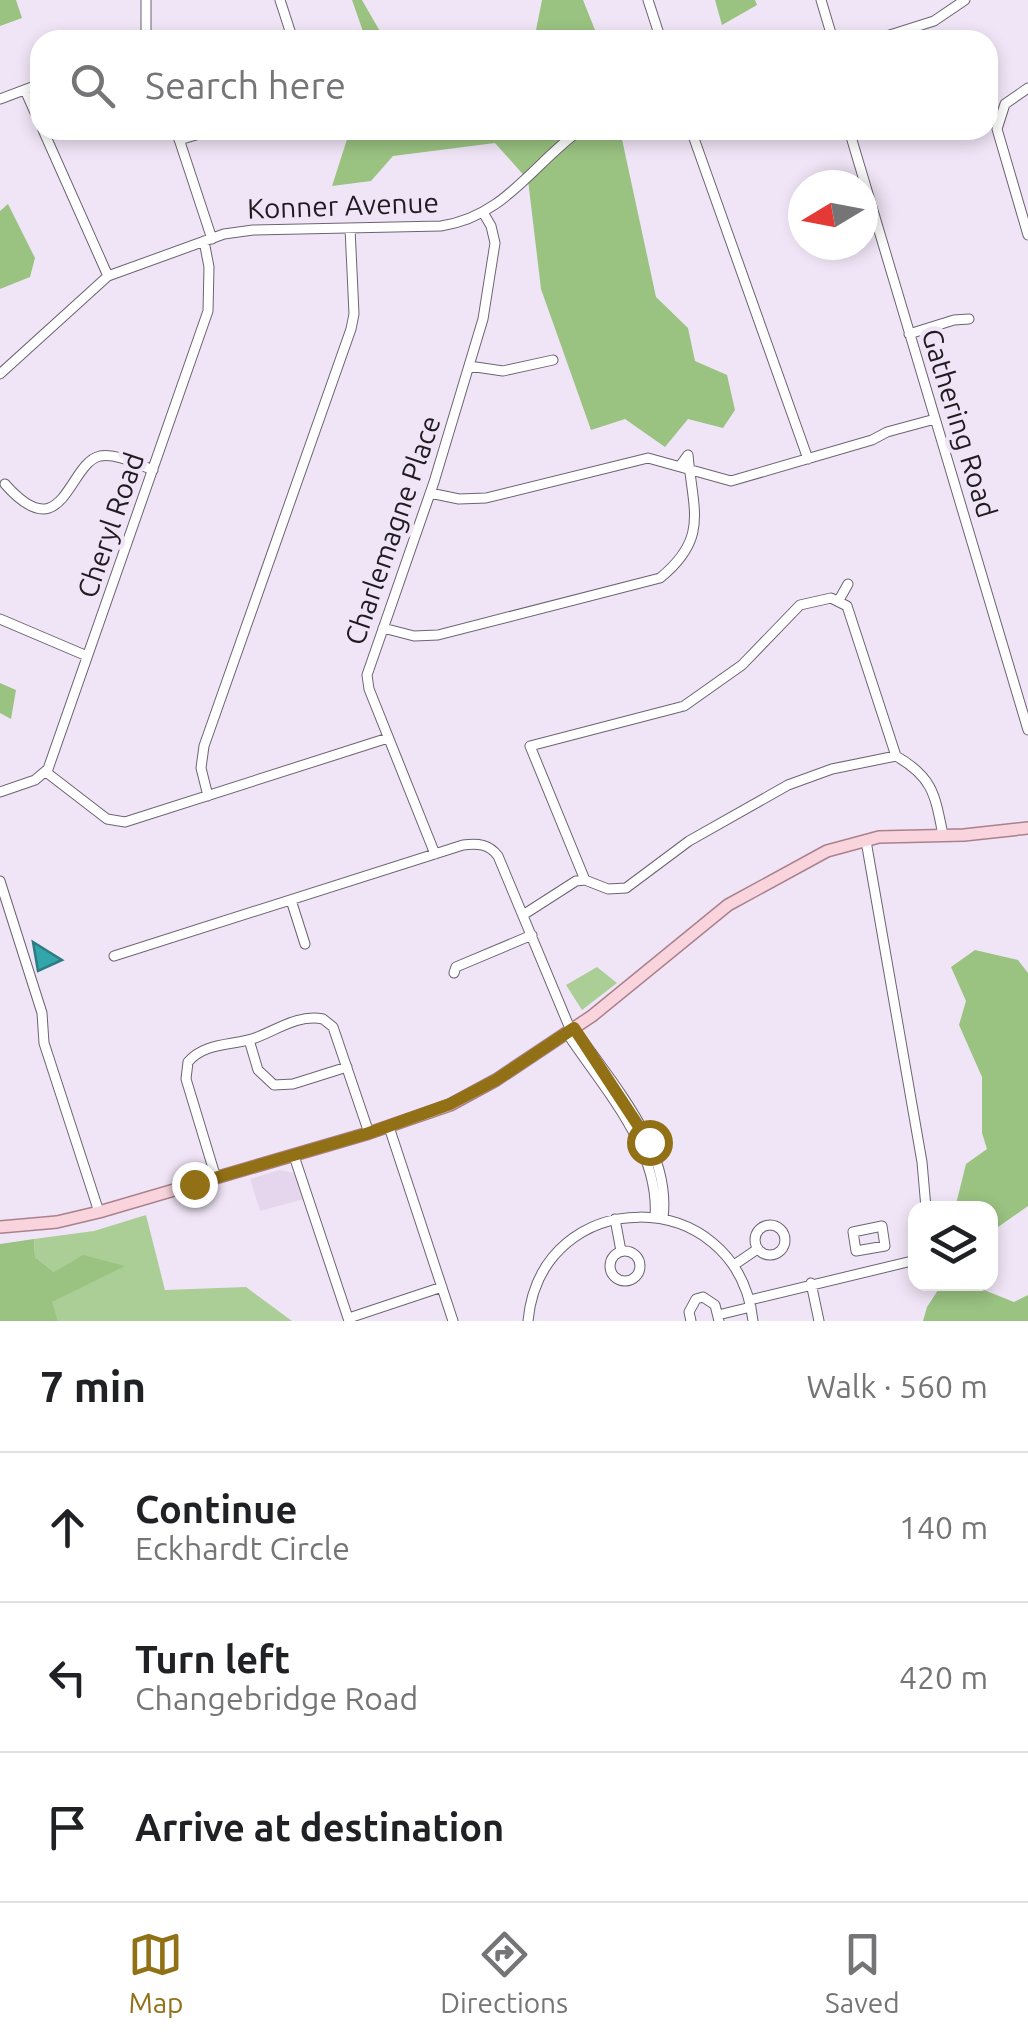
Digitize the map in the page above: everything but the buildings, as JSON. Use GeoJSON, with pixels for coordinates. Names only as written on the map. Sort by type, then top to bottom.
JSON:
{"type":"FeatureCollection","features":[{"type":"Feature","properties":{"kind":"main road"},"geometry":{"type":"LineString","coordinates":[[0,1227],[57,1222],[99,1212],[389,1127],[450,1104],[496,1080],[610,1003],[728,905],[813,857],[866,840],[1028,828]]}},
{"type":"Feature","properties":{"kind":"street"},"geometry":{"type":"LineString","coordinates":[[146,0],[146,30]]}},
{"type":"Feature","properties":{"kind":"street"},"geometry":{"type":"LineString","coordinates":[[280,0],[290,30]]}},
{"type":"Feature","properties":{"kind":"street"},"geometry":{"type":"LineString","coordinates":[[648,0],[658,30]]}},
{"type":"Feature","properties":{"kind":"street"},"geometry":{"type":"LineString","coordinates":[[821,0],[830,30]]}},
{"type":"Feature","properties":{"kind":"street"},"geometry":{"type":"LineString","coordinates":[[906,30],[934,21],[966,0]]}},
{"type":"Feature","properties":{"kind":"street"},"geometry":{"type":"LineString","coordinates":[[0,99],[30,88]]}},
{"type":"Feature","properties":{"kind":"street"},"geometry":{"type":"LineString","coordinates":[[1028,88],[1005,104],[998,129],[1028,235]]}},
{"type":"Feature","properties":{"kind":"street"},"geometry":{"type":"LineString","coordinates":[[25,90],[30,102]]}},
{"type":"Feature","properties":{"kind":"street"},"geometry":{"type":"LineString","coordinates":[[47,140],[108,276]]}},
{"type":"Feature","properties":{"kind":"street","name":"Cheryl Road"},"geometry":{"type":"LineString","coordinates":[[46,772],[208,311],[208,240],[179,140]]}},
{"type":"Feature","properties":{"kind":"street","name":"Konner Avenue"},"geometry":{"type":"LineString","coordinates":[[0,374],[108,276],[238,231],[441,226],[484,214],[569,140]]}},
{"type":"Feature","properties":{"kind":"street"},"geometry":{"type":"LineString","coordinates":[[695,140],[808,460]]}},
{"type":"Feature","properties":{"kind":"street","name":"Gathering Road"},"geometry":{"type":"LineString","coordinates":[[852,140],[934,418],[1023,692],[1028,730]]}},
{"type":"Feature","properties":{"kind":"street","name":"Charlemagne Place"},"geometry":{"type":"LineString","coordinates":[[435,854],[368,688],[367,675],[430,493],[483,320],[495,243],[484,214]]}},
{"type":"Feature","properties":{"kind":"street"},"geometry":{"type":"LineString","coordinates":[[208,796],[201,768],[204,746],[352,329],[350,228]]}},
{"type":"Feature","properties":{"kind":"street"},"geometry":{"type":"LineString","coordinates":[[909,334],[970,319]]}},
{"type":"Feature","properties":{"kind":"street"},"geometry":{"type":"LineString","coordinates":[[469,366],[503,371],[553,360]]}},
{"type":"Feature","properties":{"kind":"street"},"geometry":{"type":"LineString","coordinates":[[430,493],[459,500],[486,498],[648,458],[730,481],[934,418]]}},
{"type":"Feature","properties":{"kind":"street"},"geometry":{"type":"LineString","coordinates":[[5,484],[16,497],[44,507],[64,499],[84,465],[96,457],[112,456],[153,470]]}},
{"type":"Feature","properties":{"kind":"street"},"geometry":{"type":"LineString","coordinates":[[383,628],[410,636],[438,635],[660,578],[678,561],[694,537],[685,468]]}},
{"type":"Feature","properties":{"kind":"street"},"geometry":{"type":"LineString","coordinates":[[839,600],[848,584]]}},
{"type":"Feature","properties":{"kind":"street"},"geometry":{"type":"LineString","coordinates":[[584,880],[530,746],[684,706],[742,665],[800,604],[831,598],[849,610],[896,756],[924,775],[943,835]]}},
{"type":"Feature","properties":{"kind":"street"},"geometry":{"type":"LineString","coordinates":[[0,619],[87,656]]}},
{"type":"Feature","properties":{"kind":"street"},"geometry":{"type":"LineString","coordinates":[[0,792],[46,772],[107,819],[118,822],[388,738]]}},
{"type":"Feature","properties":{"kind":"street"},"geometry":{"type":"LineString","coordinates":[[523,915],[584,880],[608,889],[626,888],[689,841],[788,785],[832,769],[896,756]]}},
{"type":"Feature","properties":{"kind":"street"},"geometry":{"type":"LineString","coordinates":[[866,840],[925,1201]]}},
{"type":"Feature","properties":{"kind":"street"},"geometry":{"type":"LineString","coordinates":[[114,956],[435,854],[472,844],[489,847],[498,856],[570,1031],[645,1151],[659,1218]]}},
{"type":"Feature","properties":{"kind":"street"},"geometry":{"type":"LineString","coordinates":[[1,887],[42,1013],[44,1042],[99,1212]]}},
{"type":"Feature","properties":{"kind":"street"},"geometry":{"type":"LineString","coordinates":[[291,900],[305,944]]}},
{"type":"Feature","properties":{"kind":"street"},"geometry":{"type":"LineString","coordinates":[[454,973],[456,966],[532,935]]}},
{"type":"Feature","properties":{"kind":"street"},"geometry":{"type":"LineString","coordinates":[[216,1178],[186,1079],[190,1058],[203,1050],[249,1040],[301,1019],[323,1019],[333,1027],[369,1133]]}},
{"type":"Feature","properties":{"kind":"street"},"geometry":{"type":"LineString","coordinates":[[249,1040],[258,1070],[274,1085],[292,1084],[347,1067]]}},
{"type":"Feature","properties":{"kind":"street"},"geometry":{"type":"LineString","coordinates":[[389,1127],[453,1321]]}},
{"type":"Feature","properties":{"kind":"street"},"geometry":{"type":"LineString","coordinates":[[294,1156],[349,1320],[442,1287]]}},
{"type":"Feature","properties":{"kind":"street"},"geometry":{"type":"LineString","coordinates":[[528,1321],[533,1296],[551,1260],[581,1233],[615,1220],[659,1218],[700,1233],[715,1244],[734,1265],[753,1321]]}},
{"type":"Feature","properties":{"kind":"street"},"geometry":{"type":"LineString","coordinates":[[615,1220],[621,1251]]}},
{"type":"Feature","properties":{"kind":"street"},"geometry":{"type":"LineString","coordinates":[[871,1248],[875,1269]]}},
{"type":"Feature","properties":{"kind":"street"},"geometry":{"type":"LineString","coordinates":[[734,1265],[756,1250]]}},
{"type":"Feature","properties":{"kind":"street"},"geometry":{"type":"LineString","coordinates":[[691,1321],[689,1312],[696,1298],[703,1297],[715,1306],[718,1318],[750,1303],[811,1284],[908,1262]]}},
{"type":"Feature","properties":{"kind":"street"},"geometry":{"type":"LineString","coordinates":[[811,1284],[819,1321]]}},
{"type":"Feature","properties":{"kind":"shaded area"},"geometry":{"type":"Polygon","coordinates":[[[280,1170],[295,1173],[304,1199],[260,1211],[250,1179],[280,1170]]]}},
{"type":"Feature","properties":{"kind":"green space"},"geometry":{"type":"Polygon","coordinates":[[[0,0],[16,0],[22,18],[0,26],[0,0]]]}},
{"type":"Feature","properties":{"kind":"green space"},"geometry":{"type":"Polygon","coordinates":[[[352,0],[362,0],[379,30],[362,30],[352,0]]]}},
{"type":"Feature","properties":{"kind":"green space"},"geometry":{"type":"Polygon","coordinates":[[[542,0],[583,0],[595,30],[536,30],[542,0]]]}},
{"type":"Feature","properties":{"kind":"green space"},"geometry":{"type":"Polygon","coordinates":[[[715,0],[755,0],[757,5],[722,25],[715,0]]]}},
{"type":"Feature","properties":{"kind":"green space"},"geometry":{"type":"Polygon","coordinates":[[[347,140],[622,140],[656,297],[688,328],[695,361],[727,375],[735,410],[723,428],[688,419],[665,447],[625,419],[591,430],[541,289],[528,180],[495,143],[393,156],[371,181],[332,186],[347,140]]]}},
{"type":"Feature","properties":{"kind":"green space"},"geometry":{"type":"Polygon","coordinates":[[[8,204],[35,258],[30,277],[0,289],[0,211],[8,204]]]}},
{"type":"Feature","properties":{"kind":"green space"},"geometry":{"type":"Polygon","coordinates":[[[0,683],[16,690],[11,719],[0,713],[0,683]]]}},
{"type":"Feature","properties":{"kind":"green space"},"geometry":{"type":"Polygon","coordinates":[[[975,950],[1018,960],[1028,973],[1028,1206],[998,1227],[998,1201],[957,1201],[966,1164],[987,1149],[982,1133],[982,1077],[959,1025],[966,1001],[951,967],[975,950]]]}},
{"type":"Feature","properties":{"kind":"green space"},"geometry":{"type":"Polygon","coordinates":[[[597,967],[617,983],[582,1010],[566,985],[597,967]]]}},
{"type":"Feature","properties":{"kind":"green space"},"geometry":{"type":"Polygon","coordinates":[[[146,1215],[165,1290],[246,1287],[292,1321],[58,1321],[51,1302],[123,1266],[54,1272],[35,1257],[34,1239],[94,1231],[146,1215]]]}},
{"type":"Feature","properties":{"kind":"green space"},"geometry":{"type":"Polygon","coordinates":[[[34,1239],[35,1257],[54,1272],[83,1255],[125,1266],[52,1302],[58,1321],[0,1321],[0,1244],[34,1239]]]}},
{"type":"Feature","properties":{"kind":"green space"},"geometry":{"type":"Polygon","coordinates":[[[937,1291],[986,1291],[1014,1302],[1028,1295],[1028,1321],[923,1321],[937,1291]]]}},
{"type":"Feature","properties":{"kind":"water"},"geometry":{"type":"Polygon","coordinates":[[[33,942],[62,960],[38,971],[33,942]]]}},
{"type":"Feature","properties":{"kind":"route"},"geometry":{"type":"LineString","coordinates":[[194,1184],[418,1118],[496,1080],[574,1028],[649,1142]]}}]}
